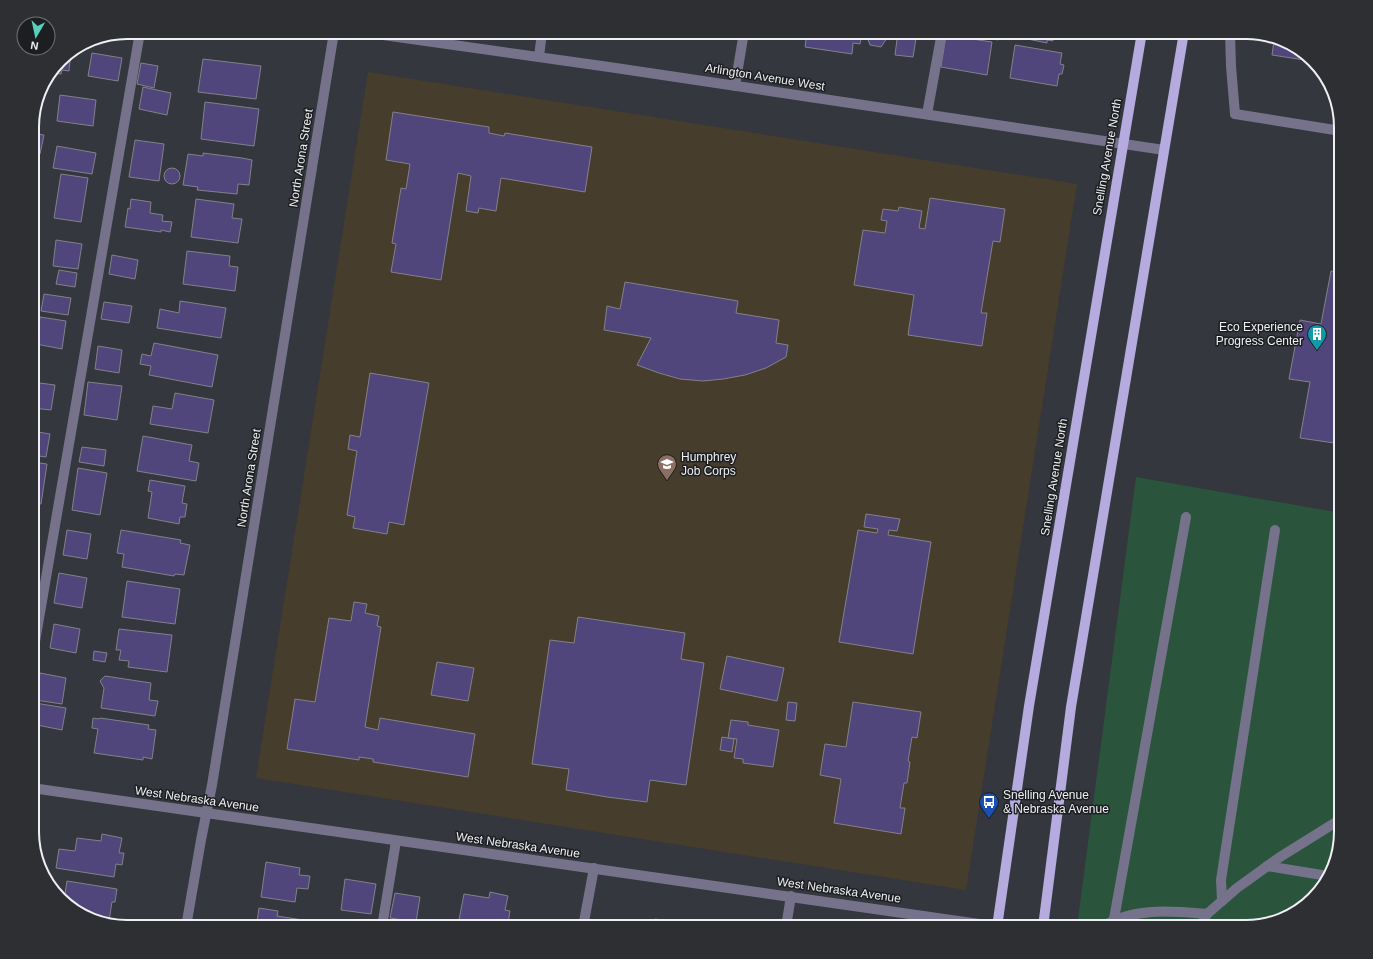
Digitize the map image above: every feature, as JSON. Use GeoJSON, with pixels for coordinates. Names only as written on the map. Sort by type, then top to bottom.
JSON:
{"type":"FeatureCollection","features":[{"type":"Feature","properties":{"kind":"main road","name":"Snelling Avenue North"},"geometry":{"type":"LineString","coordinates":[[999,920],[1029,706],[1141,39]]}},
{"type":"Feature","properties":{"kind":"main road"},"geometry":{"type":"LineString","coordinates":[[1044,920],[1071,706],[1183,39]]}},
{"type":"Feature","properties":{"kind":"street"},"geometry":{"type":"LineString","coordinates":[[39,618],[139,39]]}},
{"type":"Feature","properties":{"kind":"street","name":"North Arona Street"},"geometry":{"type":"LineString","coordinates":[[187,920],[207,813],[333,39]]}},
{"type":"Feature","properties":{"kind":"street","name":"Arlington Avenue West"},"geometry":{"type":"LineString","coordinates":[[412,39],[1164,150]]}},
{"type":"Feature","properties":{"kind":"street"},"geometry":{"type":"LineString","coordinates":[[539,57],[541,39]]}},
{"type":"Feature","properties":{"kind":"street"},"geometry":{"type":"LineString","coordinates":[[735,86],[743,39]]}},
{"type":"Feature","properties":{"kind":"street"},"geometry":{"type":"LineString","coordinates":[[927,114],[941,39]]}},
{"type":"Feature","properties":{"kind":"street"},"geometry":{"type":"LineString","coordinates":[[1230,39],[1235,114],[1334,131]]}},
{"type":"Feature","properties":{"kind":"street"},"geometry":{"type":"LineString","coordinates":[[1186,517],[1114,919],[1134,914],[1168,910],[1207,914]]}},
{"type":"Feature","properties":{"kind":"street"},"geometry":{"type":"LineString","coordinates":[[1222,901],[1221,880],[1275,530]]}},
{"type":"Feature","properties":{"kind":"street","name":"West Nebraska Avenue"},"geometry":{"type":"LineString","coordinates":[[39,789],[951,920]]}},
{"type":"Feature","properties":{"kind":"street"},"geometry":{"type":"LineString","coordinates":[[1204,920],[1207,914],[1222,901],[1268,866],[1334,824]]}},
{"type":"Feature","properties":{"kind":"street"},"geometry":{"type":"LineString","coordinates":[[383,920],[396,841]]}},
{"type":"Feature","properties":{"kind":"street"},"geometry":{"type":"LineString","coordinates":[[1268,866],[1323,875]]}},
{"type":"Feature","properties":{"kind":"street"},"geometry":{"type":"LineString","coordinates":[[584,920],[594,868]]}},
{"type":"Feature","properties":{"kind":"street"},"geometry":{"type":"LineString","coordinates":[[787,920],[791,896]]}},
{"type":"Feature","properties":{"kind":"shaded area","name":"Humphrey Job Corps"},"geometry":{"type":"Polygon","coordinates":[[[368,72],[1077,184],[966,890],[256,778],[368,72]]]}},
{"type":"Feature","properties":{"kind":"green space"},"geometry":{"type":"Polygon","coordinates":[[[1136,477],[1334,512],[1334,832],[1331,855],[1325,871],[1319,881],[1300,902],[1280,913],[1257,919],[1078,920],[1136,477]]]}},
{"type":"Feature","properties":{"kind":"building"},"geometry":{"type":"Polygon","coordinates":[[[806,39],[861,39],[860,44],[853,43],[852,54],[805,47],[806,39]]]}},
{"type":"Feature","properties":{"kind":"building"},"geometry":{"type":"Polygon","coordinates":[[[868,39],[886,39],[881,47],[870,45],[868,39]]]}},
{"type":"Feature","properties":{"kind":"building"},"geometry":{"type":"Polygon","coordinates":[[[897,39],[916,39],[913,57],[895,55],[897,39]]]}},
{"type":"Feature","properties":{"kind":"building"},"geometry":{"type":"Polygon","coordinates":[[[945,39],[972,39],[992,42],[987,75],[941,67],[945,39]]]}},
{"type":"Feature","properties":{"kind":"building"},"geometry":{"type":"Polygon","coordinates":[[[1028,39],[1053,39],[1053,41],[1047,40],[1047,43],[1028,39]]]}},
{"type":"Feature","properties":{"kind":"building"},"geometry":{"type":"Polygon","coordinates":[[[1274,44],[1285,48],[1302,60],[1272,55],[1274,44]]]}},
{"type":"Feature","properties":{"kind":"building"},"geometry":{"type":"Polygon","coordinates":[[[1015,45],[1062,53],[1060,64],[1064,65],[1062,74],[1059,74],[1057,86],[1010,78],[1015,45]]]}},
{"type":"Feature","properties":{"kind":"building"},"geometry":{"type":"Polygon","coordinates":[[[92,53],[122,58],[118,81],[88,76],[92,53]]]}},
{"type":"Feature","properties":{"kind":"building"},"geometry":{"type":"Polygon","coordinates":[[[203,59],[261,66],[256,99],[198,92],[203,59]]]}},
{"type":"Feature","properties":{"kind":"building"},"geometry":{"type":"Polygon","coordinates":[[[70,61],[69,71],[62,70],[61,74],[57,74],[70,61]]]}},
{"type":"Feature","properties":{"kind":"building"},"geometry":{"type":"Polygon","coordinates":[[[141,63],[158,66],[154,88],[137,84],[141,63]]]}},
{"type":"Feature","properties":{"kind":"building"},"geometry":{"type":"Polygon","coordinates":[[[143,87],[171,93],[167,115],[139,109],[143,87]]]}},
{"type":"Feature","properties":{"kind":"building"},"geometry":{"type":"Polygon","coordinates":[[[60,95],[96,100],[93,126],[57,121],[60,95]]]}},
{"type":"Feature","properties":{"kind":"building"},"geometry":{"type":"Polygon","coordinates":[[[205,102],[259,109],[254,146],[201,139],[205,102]]]}},
{"type":"Feature","properties":{"kind":"building"},"geometry":{"type":"Polygon","coordinates":[[[393,112],[489,127],[489,133],[504,136],[505,133],[592,147],[585,192],[501,178],[496,211],[479,208],[478,213],[466,211],[471,176],[458,173],[441,280],[391,272],[396,244],[392,243],[401,188],[406,189],[410,164],[386,160],[393,112]]]}},
{"type":"Feature","properties":{"kind":"building"},"geometry":{"type":"Polygon","coordinates":[[[39,134],[44,135],[39,154],[39,134]]]}},
{"type":"Feature","properties":{"kind":"building"},"geometry":{"type":"Polygon","coordinates":[[[135,140],[164,144],[159,181],[129,177],[135,140]]]}},
{"type":"Feature","properties":{"kind":"building"},"geometry":{"type":"Polygon","coordinates":[[[57,146],[96,153],[92,174],[53,168],[57,146]]]}},
{"type":"Feature","properties":{"kind":"building"},"geometry":{"type":"Polygon","coordinates":[[[203,153],[252,160],[249,185],[238,184],[237,194],[197,190],[198,187],[183,185],[188,154],[203,156],[203,153]]]}},
{"type":"Feature","properties":{"kind":"building"},"geometry":{"type":"Polygon","coordinates":[[[172,168],[179,173],[180,176],[175,183],[172,184],[165,179],[164,176],[169,169],[172,168]]]}},
{"type":"Feature","properties":{"kind":"building"},"geometry":{"type":"Polygon","coordinates":[[[61,174],[88,178],[81,222],[54,218],[61,174]]]}},
{"type":"Feature","properties":{"kind":"building"},"geometry":{"type":"Polygon","coordinates":[[[930,198],[1005,209],[1000,242],[993,241],[981,313],[987,313],[982,346],[908,335],[914,295],[854,285],[863,230],[885,233],[887,221],[881,220],[883,209],[898,211],[899,207],[922,211],[919,228],[925,229],[930,198]]]}},
{"type":"Feature","properties":{"kind":"building"},"geometry":{"type":"Polygon","coordinates":[[[131,199],[151,202],[150,213],[163,215],[162,221],[172,222],[170,232],[125,227],[131,199]]]}},
{"type":"Feature","properties":{"kind":"building"},"geometry":{"type":"Polygon","coordinates":[[[196,199],[234,204],[232,218],[242,219],[238,243],[191,237],[196,199]]]}},
{"type":"Feature","properties":{"kind":"building"},"geometry":{"type":"Polygon","coordinates":[[[56,240],[82,244],[78,269],[53,266],[56,240]]]}},
{"type":"Feature","properties":{"kind":"building"},"geometry":{"type":"Polygon","coordinates":[[[187,251],[230,256],[229,266],[238,267],[235,291],[183,284],[187,251]]]}},
{"type":"Feature","properties":{"kind":"building"},"geometry":{"type":"Polygon","coordinates":[[[112,255],[138,260],[135,279],[109,274],[112,255]]]}},
{"type":"Feature","properties":{"kind":"building"},"geometry":{"type":"Polygon","coordinates":[[[59,270],[77,273],[75,287],[56,284],[59,270]]]}},
{"type":"Feature","properties":{"kind":"building","name":"Eco Experience Progress Center"},"geometry":{"type":"Polygon","coordinates":[[[1331,271],[1334,272],[1334,443],[1300,438],[1310,382],[1289,379],[1300,320],[1321,324],[1331,271]]]}},
{"type":"Feature","properties":{"kind":"building"},"geometry":{"type":"Polygon","coordinates":[[[625,282],[738,301],[736,313],[779,320],[776,343],[788,345],[786,357],[766,368],[745,375],[703,381],[680,379],[637,365],[651,338],[604,330],[607,306],[620,309],[625,282]]]}},
{"type":"Feature","properties":{"kind":"building"},"geometry":{"type":"Polygon","coordinates":[[[44,294],[71,298],[68,315],[41,311],[44,294]]]}},
{"type":"Feature","properties":{"kind":"building"},"geometry":{"type":"Polygon","coordinates":[[[180,301],[226,308],[221,338],[157,328],[160,309],[179,313],[180,301]]]}},
{"type":"Feature","properties":{"kind":"building"},"geometry":{"type":"Polygon","coordinates":[[[104,302],[132,306],[129,323],[101,319],[104,302]]]}},
{"type":"Feature","properties":{"kind":"building"},"geometry":{"type":"Polygon","coordinates":[[[40,317],[66,321],[62,349],[39,345],[40,317]]]}},
{"type":"Feature","properties":{"kind":"building"},"geometry":{"type":"Polygon","coordinates":[[[154,343],[218,355],[212,387],[149,375],[151,366],[140,364],[142,354],[151,356],[154,343]]]}},
{"type":"Feature","properties":{"kind":"building"},"geometry":{"type":"Polygon","coordinates":[[[98,346],[122,350],[119,373],[95,369],[98,346]]]}},
{"type":"Feature","properties":{"kind":"building"},"geometry":{"type":"Polygon","coordinates":[[[370,373],[429,383],[404,525],[389,522],[387,534],[353,528],[355,517],[347,515],[357,451],[348,449],[350,435],[360,437],[370,373]]]}},
{"type":"Feature","properties":{"kind":"building"},"geometry":{"type":"Polygon","coordinates":[[[88,382],[122,386],[117,420],[84,415],[88,382]]]}},
{"type":"Feature","properties":{"kind":"building"},"geometry":{"type":"Polygon","coordinates":[[[39,383],[55,385],[51,410],[39,409],[39,383]]]}},
{"type":"Feature","properties":{"kind":"building"},"geometry":{"type":"Polygon","coordinates":[[[175,393],[214,400],[208,433],[150,424],[153,406],[172,409],[175,393]]]}},
{"type":"Feature","properties":{"kind":"building"},"geometry":{"type":"Polygon","coordinates":[[[39,432],[50,434],[46,457],[39,456],[39,432]]]}},
{"type":"Feature","properties":{"kind":"building"},"geometry":{"type":"Polygon","coordinates":[[[143,436],[192,445],[189,461],[199,463],[196,481],[137,471],[143,436]]]}},
{"type":"Feature","properties":{"kind":"building"},"geometry":{"type":"Polygon","coordinates":[[[82,447],[106,450],[104,466],[79,462],[82,447]]]}},
{"type":"Feature","properties":{"kind":"building"},"geometry":{"type":"Polygon","coordinates":[[[39,463],[47,464],[41,504],[39,504],[39,463]]]}},
{"type":"Feature","properties":{"kind":"building"},"geometry":{"type":"Polygon","coordinates":[[[78,468],[107,473],[100,515],[72,510],[78,468]]]}},
{"type":"Feature","properties":{"kind":"building"},"geometry":{"type":"Polygon","coordinates":[[[150,480],[185,486],[182,503],[187,504],[185,517],[180,517],[179,524],[148,518],[152,492],[148,491],[150,480]]]}},
{"type":"Feature","properties":{"kind":"building"},"geometry":{"type":"Polygon","coordinates":[[[866,514],[900,519],[897,531],[889,530],[888,535],[931,542],[913,654],[839,642],[858,530],[877,533],[878,529],[864,527],[866,514]]]}},
{"type":"Feature","properties":{"kind":"building"},"geometry":{"type":"Polygon","coordinates":[[[67,530],[91,534],[87,559],[63,555],[67,530]]]}},
{"type":"Feature","properties":{"kind":"building"},"geometry":{"type":"Polygon","coordinates":[[[121,530],[181,540],[180,543],[190,545],[184,575],[175,574],[174,576],[122,567],[124,554],[117,553],[121,530]]]}},
{"type":"Feature","properties":{"kind":"building"},"geometry":{"type":"Polygon","coordinates":[[[59,573],[87,578],[82,608],[54,603],[59,573]]]}},
{"type":"Feature","properties":{"kind":"building"},"geometry":{"type":"Polygon","coordinates":[[[127,581],[180,589],[175,624],[122,617],[127,581]]]}},
{"type":"Feature","properties":{"kind":"building"},"geometry":{"type":"Polygon","coordinates":[[[354,602],[367,604],[365,613],[379,616],[377,626],[381,627],[365,727],[378,730],[380,718],[475,734],[468,777],[373,762],[373,759],[359,757],[359,760],[287,749],[295,699],[315,702],[329,618],[351,621],[354,602]]]}},
{"type":"Feature","properties":{"kind":"building"},"geometry":{"type":"Polygon","coordinates":[[[578,617],[685,633],[681,659],[704,663],[686,785],[650,780],[647,802],[607,797],[566,790],[569,769],[532,764],[550,640],[574,643],[578,617]]]}},
{"type":"Feature","properties":{"kind":"building"},"geometry":{"type":"Polygon","coordinates":[[[54,624],[80,629],[76,653],[50,648],[54,624]]]}},
{"type":"Feature","properties":{"kind":"building"},"geometry":{"type":"Polygon","coordinates":[[[119,629],[172,635],[167,672],[128,667],[129,661],[119,660],[121,650],[116,650],[119,629]]]}},
{"type":"Feature","properties":{"kind":"building"},"geometry":{"type":"Polygon","coordinates":[[[94,651],[107,653],[105,662],[93,660],[94,651]]]}},
{"type":"Feature","properties":{"kind":"building"},"geometry":{"type":"Polygon","coordinates":[[[727,656],[784,668],[777,701],[720,689],[727,656]]]}},
{"type":"Feature","properties":{"kind":"building"},"geometry":{"type":"Polygon","coordinates":[[[437,662],[474,668],[468,701],[431,695],[437,662]]]}},
{"type":"Feature","properties":{"kind":"building"},"geometry":{"type":"Polygon","coordinates":[[[40,673],[66,678],[62,704],[39,701],[40,673]]]}},
{"type":"Feature","properties":{"kind":"building"},"geometry":{"type":"Polygon","coordinates":[[[105,676],[151,683],[149,700],[158,701],[155,716],[101,708],[104,688],[100,681],[105,676]]]}},
{"type":"Feature","properties":{"kind":"building"},"geometry":{"type":"Polygon","coordinates":[[[788,702],[797,703],[795,721],[786,720],[788,702]]]}},
{"type":"Feature","properties":{"kind":"building"},"geometry":{"type":"Polygon","coordinates":[[[853,702],[921,712],[917,738],[912,737],[908,761],[910,762],[907,783],[904,783],[900,808],[905,808],[901,834],[834,823],[841,779],[820,775],[825,744],[846,747],[853,702]]]}},
{"type":"Feature","properties":{"kind":"building"},"geometry":{"type":"Polygon","coordinates":[[[39,704],[66,708],[62,730],[39,725],[39,704]]]}},
{"type":"Feature","properties":{"kind":"building"},"geometry":{"type":"Polygon","coordinates":[[[93,718],[149,725],[148,729],[156,730],[152,759],[143,757],[143,760],[94,753],[98,729],[92,728],[93,718]]]}},
{"type":"Feature","properties":{"kind":"building"},"geometry":{"type":"Polygon","coordinates":[[[731,720],[748,722],[748,725],[779,730],[773,767],[743,763],[743,759],[734,758],[737,739],[728,738],[731,720]]]}},
{"type":"Feature","properties":{"kind":"building"},"geometry":{"type":"Polygon","coordinates":[[[722,737],[734,739],[732,752],[720,750],[722,737]]]}},
{"type":"Feature","properties":{"kind":"building"},"geometry":{"type":"Polygon","coordinates":[[[102,834],[122,838],[119,853],[124,853],[122,865],[116,864],[114,877],[56,868],[59,849],[75,851],[77,838],[101,841],[102,834]]]}},
{"type":"Feature","properties":{"kind":"building"},"geometry":{"type":"Polygon","coordinates":[[[266,862],[300,868],[299,875],[310,876],[308,889],[297,888],[295,902],[261,897],[266,862]]]}},
{"type":"Feature","properties":{"kind":"building"},"geometry":{"type":"Polygon","coordinates":[[[345,879],[376,884],[371,914],[341,910],[345,879]]]}},
{"type":"Feature","properties":{"kind":"building"},"geometry":{"type":"Polygon","coordinates":[[[67,881],[117,889],[115,902],[112,902],[109,918],[88,911],[65,894],[67,881]]]}},
{"type":"Feature","properties":{"kind":"building"},"geometry":{"type":"Polygon","coordinates":[[[490,892],[508,896],[505,910],[510,911],[508,920],[459,920],[464,894],[489,898],[490,892]]]}},
{"type":"Feature","properties":{"kind":"building"},"geometry":{"type":"Polygon","coordinates":[[[395,893],[420,897],[416,920],[390,918],[395,893]]]}},
{"type":"Feature","properties":{"kind":"building"},"geometry":{"type":"Polygon","coordinates":[[[259,908],[278,911],[277,916],[303,920],[257,920],[259,908]]]}},
{"type":"Feature","properties":{"kind":"place","name":"Eco Experience Progress Center"},"geometry":{"type":"Point","coordinates":[1317,351]}},
{"type":"Feature","properties":{"kind":"place","name":"Humphrey Job Corps"},"geometry":{"type":"Point","coordinates":[667,481]}},
{"type":"Feature","properties":{"kind":"place","name":"Snelling Avenue & Nebraska Avenue"},"geometry":{"type":"Point","coordinates":[989,819]}}]}
